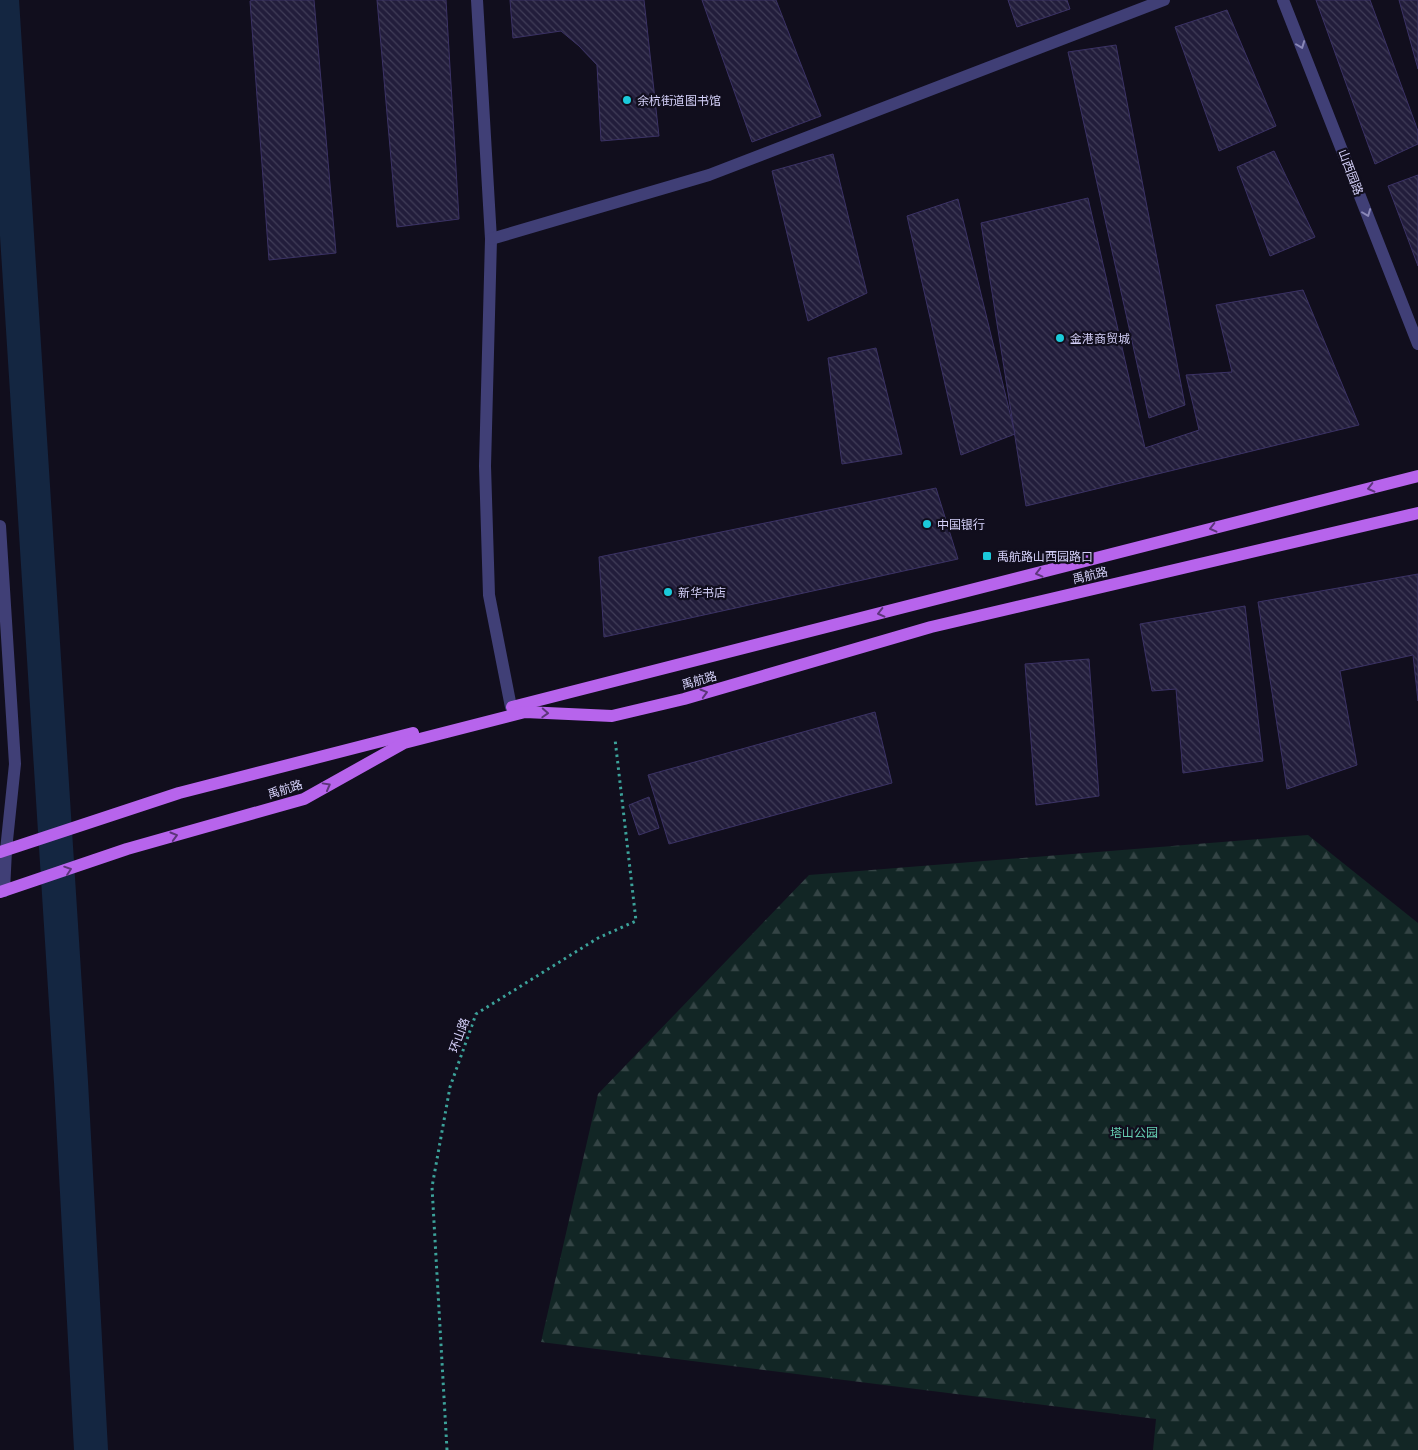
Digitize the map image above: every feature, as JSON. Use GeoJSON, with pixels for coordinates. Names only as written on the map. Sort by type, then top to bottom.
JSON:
{"type":"FeatureCollection","features":[{"type":"Feature","properties":{"kind":"main road","name":"禹航路"},"geometry":{"type":"LineString","coordinates":[[8,849],[178,793],[1418,476]]}},
{"type":"Feature","properties":{"kind":"main road","name":"禹航路"},"geometry":{"type":"LineString","coordinates":[[2,892],[127,849],[304,798],[404,743],[525,712],[612,716],[684,699],[931,627],[1418,512]]}},
{"type":"Feature","properties":{"kind":"street"},"geometry":{"type":"LineString","coordinates":[[477,0],[491,239],[485,466],[490,595],[511,707]]}},
{"type":"Feature","properties":{"kind":"street"},"geometry":{"type":"LineString","coordinates":[[491,239],[709,175],[1164,0]]}},
{"type":"Feature","properties":{"kind":"street","name":"山西园路"},"geometry":{"type":"LineString","coordinates":[[1283,0],[1418,344]]}},
{"type":"Feature","properties":{"kind":"street"},"geometry":{"type":"LineString","coordinates":[[0,526],[15,764],[8,849],[2,892]]}},
{"type":"Feature","properties":{"kind":"path","name":"环山路"},"geometry":{"type":"LineString","coordinates":[[447,1450],[432,1187],[450,1087],[476,1014],[598,938],[636,922],[612,716]]}},
{"type":"Feature","properties":{"kind":"green space","name":"塔山公园"},"geometry":{"type":"Polygon","coordinates":[[[1308,835],[1418,923],[1418,1450],[1153,1450],[1156,1419],[541,1342],[598,1094],[809,875],[1308,835]]]}},
{"type":"Feature","properties":{"kind":"building"},"geometry":{"type":"Polygon","coordinates":[[[314,0],[336,253],[269,260],[250,1],[314,0]]]}},
{"type":"Feature","properties":{"kind":"building"},"geometry":{"type":"Polygon","coordinates":[[[377,0],[446,0],[459,219],[397,227],[377,0]]]}},
{"type":"Feature","properties":{"kind":"building","name":"余杭街道图书馆"},"geometry":{"type":"Polygon","coordinates":[[[510,0],[644,0],[659,136],[601,141],[597,65],[561,31],[513,38],[510,0]]]}},
{"type":"Feature","properties":{"kind":"building"},"geometry":{"type":"Polygon","coordinates":[[[702,0],[776,0],[821,116],[752,142],[702,0]]]}},
{"type":"Feature","properties":{"kind":"building"},"geometry":{"type":"Polygon","coordinates":[[[1008,0],[1067,0],[1070,9],[1017,27],[1008,0]]]}},
{"type":"Feature","properties":{"kind":"building"},"geometry":{"type":"Polygon","coordinates":[[[1316,0],[1370,0],[1418,131],[1418,144],[1375,164],[1316,0]]]}},
{"type":"Feature","properties":{"kind":"building"},"geometry":{"type":"Polygon","coordinates":[[[1399,0],[1418,0],[1418,69],[1399,0]]]}},
{"type":"Feature","properties":{"kind":"building"},"geometry":{"type":"Polygon","coordinates":[[[1227,10],[1276,126],[1219,151],[1175,27],[1227,10]]]}},
{"type":"Feature","properties":{"kind":"building"},"geometry":{"type":"Polygon","coordinates":[[[1116,45],[1185,405],[1149,418],[1068,52],[1116,45]]]}},
{"type":"Feature","properties":{"kind":"building"},"geometry":{"type":"Polygon","coordinates":[[[1274,151],[1315,237],[1270,256],[1237,167],[1274,151]]]}},
{"type":"Feature","properties":{"kind":"building"},"geometry":{"type":"Polygon","coordinates":[[[833,154],[867,293],[808,321],[772,171],[833,154]]]}},
{"type":"Feature","properties":{"kind":"building"},"geometry":{"type":"Polygon","coordinates":[[[1418,175],[1418,266],[1388,186],[1418,175]]]}},
{"type":"Feature","properties":{"kind":"building","name":"金港商贸城"},"geometry":{"type":"Polygon","coordinates":[[[1088,198],[1145,448],[1199,430],[1186,375],[1232,372],[1216,305],[1303,290],[1359,425],[1026,506],[981,223],[1088,198]]]}},
{"type":"Feature","properties":{"kind":"building"},"geometry":{"type":"Polygon","coordinates":[[[958,199],[1015,434],[961,455],[907,216],[958,199]]]}},
{"type":"Feature","properties":{"kind":"building"},"geometry":{"type":"Polygon","coordinates":[[[876,348],[902,454],[842,464],[828,358],[876,348]]]}},
{"type":"Feature","properties":{"kind":"building"},"geometry":{"type":"Polygon","coordinates":[[[936,488],[958,559],[604,637],[599,557],[936,488]]]}},
{"type":"Feature","properties":{"kind":"building"},"geometry":{"type":"Polygon","coordinates":[[[1418,574],[1418,701],[1413,655],[1340,671],[1357,765],[1287,789],[1258,602],[1418,574]]]}},
{"type":"Feature","properties":{"kind":"building"},"geometry":{"type":"Polygon","coordinates":[[[1245,606],[1263,761],[1183,773],[1176,689],[1152,691],[1140,624],[1245,606]]]}},
{"type":"Feature","properties":{"kind":"building"},"geometry":{"type":"Polygon","coordinates":[[[1089,659],[1099,796],[1036,805],[1025,664],[1089,659]]]}},
{"type":"Feature","properties":{"kind":"building"},"geometry":{"type":"Polygon","coordinates":[[[875,712],[892,783],[669,844],[648,775],[875,712]]]}},
{"type":"Feature","properties":{"kind":"building"},"geometry":{"type":"Polygon","coordinates":[[[649,797],[659,828],[639,835],[629,805],[649,797]]]}},
{"type":"Feature","properties":{"kind":"waterway"},"geometry":{"type":"LineString","coordinates":[[2,0],[71,1082],[91,1450]]}},
{"type":"Feature","properties":{"kind":"place","name":"余杭街道图书馆"},"geometry":{"type":"Point","coordinates":[627,100]}},
{"type":"Feature","properties":{"kind":"place","name":"金港商贸城"},"geometry":{"type":"Point","coordinates":[1060,338]}},
{"type":"Feature","properties":{"kind":"place","name":"中国银行"},"geometry":{"type":"Point","coordinates":[927,524]}},
{"type":"Feature","properties":{"kind":"place","name":"禹航路山西园路口"},"geometry":{"type":"Point","coordinates":[987,556]}},
{"type":"Feature","properties":{"kind":"place","name":"新华书店"},"geometry":{"type":"Point","coordinates":[668,592]}}]}
